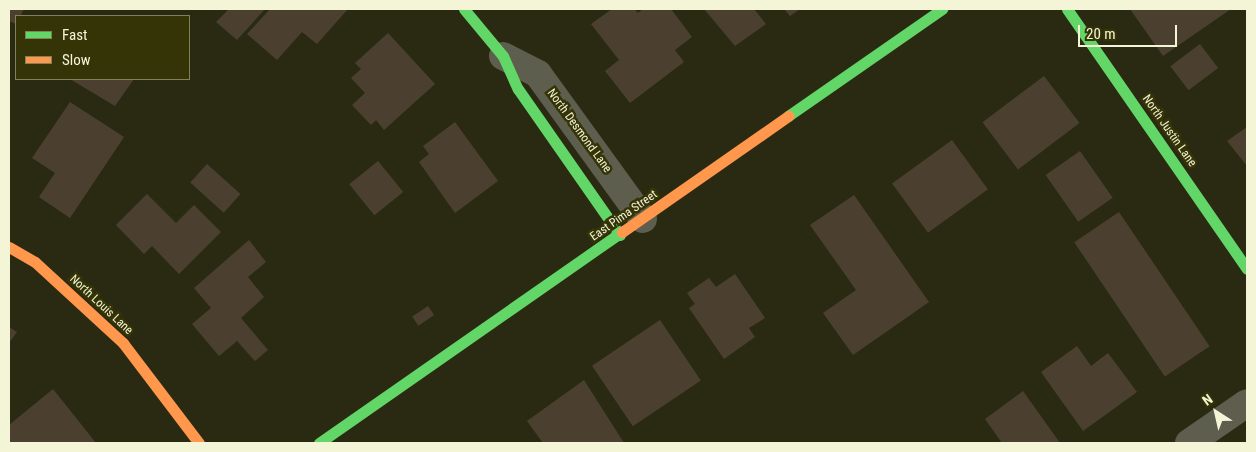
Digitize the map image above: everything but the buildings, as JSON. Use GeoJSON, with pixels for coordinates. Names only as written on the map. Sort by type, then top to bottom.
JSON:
{"type":"FeatureCollection","features":[{"type":"Feature","properties":{"kind":"street","name":"North Desmond Lane"},"geometry":{"type":"LineString","coordinates":[[464,9],[503,56],[518,89],[620,235]]}},
{"type":"Feature","properties":{"kind":"street","name":"East Pima Street"},"geometry":{"type":"LineString","coordinates":[[319,443],[942,9]]}},
{"type":"Feature","properties":{"kind":"street","name":"North Justin Lane"},"geometry":{"type":"LineString","coordinates":[[1068,9],[1247,269]]}},
{"type":"Feature","properties":{"kind":"street","name":"North Desmond Lane"},"geometry":{"type":"LineString","coordinates":[[503,56],[538,74],[643,219]]}},
{"type":"Feature","properties":{"kind":"street","name":"North Louis Lane"},"geometry":{"type":"LineString","coordinates":[[9,247],[35,262],[123,343],[199,443]]}},
{"type":"Feature","properties":{"kind":"street"},"geometry":{"type":"LineString","coordinates":[[1189,443],[1247,403]]}},
{"type":"Feature","properties":{"kind":"traffic: fast"},"geometry":{"type":"LineString","coordinates":[[464,9],[503,56],[518,89],[620,235]]}},
{"type":"Feature","properties":{"kind":"traffic: fast"},"geometry":{"type":"LineString","coordinates":[[788,116],[942,9]]}},
{"type":"Feature","properties":{"kind":"traffic: fast"},"geometry":{"type":"LineString","coordinates":[[1067,9],[1247,269]]}},
{"type":"Feature","properties":{"kind":"traffic: fast"},"geometry":{"type":"LineString","coordinates":[[319,443],[622,232]]}},
{"type":"Feature","properties":{"kind":"traffic: slow"},"geometry":{"type":"LineString","coordinates":[[622,232],[788,116]]}},
{"type":"Feature","properties":{"kind":"traffic: slow"},"geometry":{"type":"LineString","coordinates":[[9,247],[35,262],[123,343],[199,443]]}}]}
